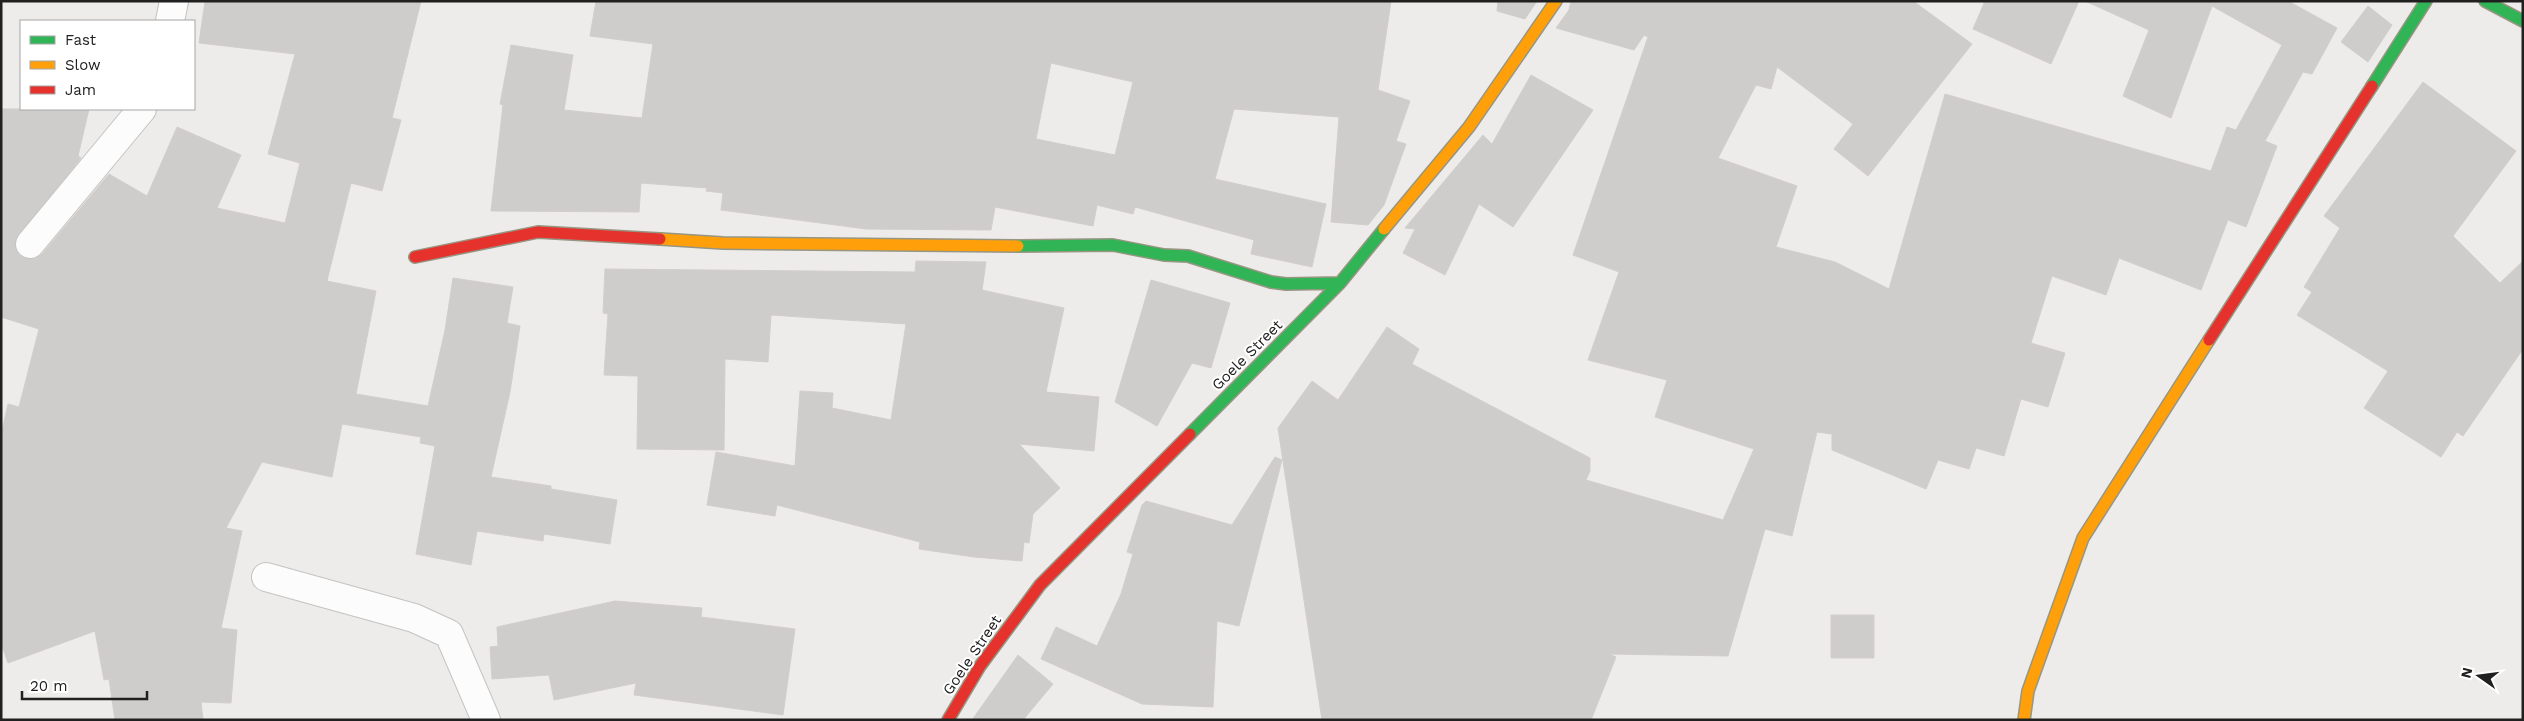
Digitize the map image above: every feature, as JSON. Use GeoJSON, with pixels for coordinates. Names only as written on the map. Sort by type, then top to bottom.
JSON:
{"type":"FeatureCollection","features":[{"type":"Feature","properties":{"kind":"street"},"geometry":{"type":"LineString","coordinates":[[170,20],[174,1]]}},
{"type":"Feature","properties":{"kind":"street","name":"Goele Street"},"geometry":{"type":"LineString","coordinates":[[948,720],[980,666],[1040,585],[1340,283],[1469,127],[1556,1]]}},
{"type":"Feature","properties":{"kind":"street"},"geometry":{"type":"LineString","coordinates":[[2024,720],[2028,691],[2083,538],[2426,1]]}},
{"type":"Feature","properties":{"kind":"street"},"geometry":{"type":"LineString","coordinates":[[2485,1],[2523,21]]}},
{"type":"Feature","properties":{"kind":"street"},"geometry":{"type":"LineString","coordinates":[[30,244],[141,110]]}},
{"type":"Feature","properties":{"kind":"street"},"geometry":{"type":"LineString","coordinates":[[415,257],[538,232],[723,243],[980,246],[1113,245],[1164,256],[1188,256],[1271,282],[1286,284],[1340,283]]}},
{"type":"Feature","properties":{"kind":"street"},"geometry":{"type":"LineString","coordinates":[[266,577],[414,618],[449,634],[486,720]]}},
{"type":"Feature","properties":{"kind":"building"},"geometry":{"type":"Polygon","coordinates":[[[205,1],[421,1],[392,118],[401,120],[382,191],[351,183],[327,281],[376,291],[356,394],[428,406],[445,330],[453,278],[513,287],[507,323],[520,326],[510,392],[491,477],[551,486],[551,489],[617,500],[610,544],[544,534],[543,541],[477,531],[471,565],[416,554],[435,446],[420,443],[421,437],[342,424],[332,477],[262,462],[226,528],[242,531],[221,628],[237,630],[231,703],[201,702],[203,720],[115,720],[109,679],[104,680],[95,631],[8,663],[1,643],[1,435],[8,404],[19,407],[39,329],[1,317],[1,109],[89,110],[78,156],[81,158],[15,241],[16,250],[20,256],[27,259],[35,259],[42,254],[109,174],[147,196],[177,127],[241,155],[217,208],[285,223],[300,163],[268,154],[295,54],[199,43],[205,1]]]}},
{"type":"Feature","properties":{"kind":"building"},"geometry":{"type":"Polygon","coordinates":[[[596,1],[1391,1],[1378,90],[1410,101],[1396,141],[1406,144],[1384,205],[1368,225],[1331,222],[1339,117],[1234,109],[1215,179],[1326,204],[1312,267],[1251,254],[1254,240],[1135,207],[1133,214],[1097,205],[1093,226],[995,207],[991,230],[866,229],[721,210],[723,193],[706,191],[707,188],[641,183],[639,212],[491,211],[503,105],[500,104],[511,45],[573,55],[564,110],[642,118],[653,44],[590,36],[596,1]],[[1051,63],[1036,139],[1115,155],[1133,82],[1051,63]]]}},
{"type":"Feature","properties":{"kind":"building"},"geometry":{"type":"Polygon","coordinates":[[[1498,1],[1537,1],[1525,19],[1497,11],[1498,1]]]}},
{"type":"Feature","properties":{"kind":"building"},"geometry":{"type":"Polygon","coordinates":[[[1571,1],[1913,1],[1972,44],[1868,176],[1834,149],[1853,124],[1777,67],[1771,89],[1756,85],[1718,158],[1797,186],[1776,247],[1835,262],[1889,289],[1945,94],[2211,171],[2227,127],[2236,130],[2282,45],[2212,6],[2171,118],[2123,96],[2149,30],[2085,1],[2288,1],[2337,28],[2312,74],[2303,72],[2265,141],[2277,146],[2246,227],[2228,220],[2201,290],[2119,258],[2106,295],[2052,276],[2031,343],[2065,353],[2048,407],[2021,399],[2004,456],[1976,448],[1969,469],[1938,460],[1926,489],[1832,450],[1832,434],[1817,432],[1792,536],[1765,529],[1728,656],[1609,654],[1616,657],[1591,720],[1322,720],[1278,428],[1312,381],[1338,400],[1387,327],[1419,349],[1412,364],[1590,458],[1590,471],[1586,480],[1723,520],[1754,449],[1655,417],[1667,380],[1588,360],[1619,272],[1573,255],[1648,37],[1644,35],[1634,50],[1556,28],[1569,10],[1571,1]]]}},
{"type":"Feature","properties":{"kind":"building"},"geometry":{"type":"Polygon","coordinates":[[[1985,1],[2079,1],[2051,64],[1973,29],[1985,1]]]}},
{"type":"Feature","properties":{"kind":"building"},"geometry":{"type":"Polygon","coordinates":[[[2368,6],[2392,25],[2368,62],[2341,42],[2368,6]]]}},
{"type":"Feature","properties":{"kind":"building"},"geometry":{"type":"Polygon","coordinates":[[[1531,75],[1593,110],[1513,227],[1479,204],[1445,275],[1403,253],[1415,229],[1405,228],[1483,135],[1492,144],[1531,75]]]}},
{"type":"Feature","properties":{"kind":"building"},"geometry":{"type":"Polygon","coordinates":[[[2423,82],[2516,151],[2453,236],[2500,283],[2523,261],[2523,349],[2463,436],[2457,432],[2441,457],[2364,408],[2388,371],[2297,315],[2312,292],[2304,287],[2340,228],[2324,216],[2423,82]]]}},
{"type":"Feature","properties":{"kind":"building"},"geometry":{"type":"Polygon","coordinates":[[[916,261],[986,262],[982,290],[1064,308],[1046,392],[1099,397],[1094,451],[1019,444],[1060,488],[1033,514],[1029,543],[1024,542],[1022,561],[974,557],[919,549],[920,542],[777,505],[775,516],[707,505],[716,452],[795,466],[800,391],[833,393],[832,408],[891,420],[906,324],[771,315],[768,362],[725,359],[724,450],[637,449],[638,376],[604,375],[608,314],[603,313],[605,269],[915,272],[916,261]]]}},
{"type":"Feature","properties":{"kind":"building"},"geometry":{"type":"Polygon","coordinates":[[[1151,280],[1230,303],[1211,368],[1192,363],[1157,426],[1115,402],[1151,280]]]}},
{"type":"Feature","properties":{"kind":"building"},"geometry":{"type":"Polygon","coordinates":[[[1275,457],[1282,460],[1239,626],[1217,621],[1213,707],[1142,704],[1041,659],[1056,627],[1097,646],[1121,594],[1133,554],[1127,552],[1142,505],[1146,501],[1232,525],[1275,457]]]}},
{"type":"Feature","properties":{"kind":"building"},"geometry":{"type":"Polygon","coordinates":[[[615,601],[702,608],[701,617],[795,629],[783,715],[634,695],[636,683],[554,700],[549,675],[492,679],[490,647],[498,646],[497,627],[615,601]]]}},
{"type":"Feature","properties":{"kind":"building"},"geometry":{"type":"Polygon","coordinates":[[[1831,615],[1874,615],[1874,658],[1831,658],[1831,615]]]}},
{"type":"Feature","properties":{"kind":"building"},"geometry":{"type":"Polygon","coordinates":[[[1018,655],[1053,684],[1023,720],[972,720],[1018,655]]]}},
{"type":"Feature","properties":{"kind":"traffic: fast"},"geometry":{"type":"LineString","coordinates":[[2372,86],[2426,1]]}},
{"type":"Feature","properties":{"kind":"traffic: fast"},"geometry":{"type":"LineString","coordinates":[[2485,1],[2523,21]]}},
{"type":"Feature","properties":{"kind":"traffic: fast"},"geometry":{"type":"LineString","coordinates":[[1190,434],[1340,283],[1384,229]]}},
{"type":"Feature","properties":{"kind":"traffic: fast"},"geometry":{"type":"LineString","coordinates":[[1018,246],[1113,245],[1164,255],[1188,256],[1271,282],[1286,284],[1340,283]]}},
{"type":"Feature","properties":{"kind":"traffic: slow"},"geometry":{"type":"LineString","coordinates":[[1384,229],[1469,127],[1556,1]]}},
{"type":"Feature","properties":{"kind":"traffic: slow"},"geometry":{"type":"LineString","coordinates":[[660,239],[723,243],[1018,246]]}},
{"type":"Feature","properties":{"kind":"traffic: slow"},"geometry":{"type":"LineString","coordinates":[[2024,720],[2028,691],[2083,538],[2209,340]]}},
{"type":"Feature","properties":{"kind":"traffic: jam"},"geometry":{"type":"LineString","coordinates":[[2209,340],[2372,86]]}},
{"type":"Feature","properties":{"kind":"traffic: jam"},"geometry":{"type":"LineString","coordinates":[[415,257],[538,232],[660,239]]}},
{"type":"Feature","properties":{"kind":"traffic: jam"},"geometry":{"type":"LineString","coordinates":[[948,720],[980,666],[1040,585],[1190,434]]}}]}
